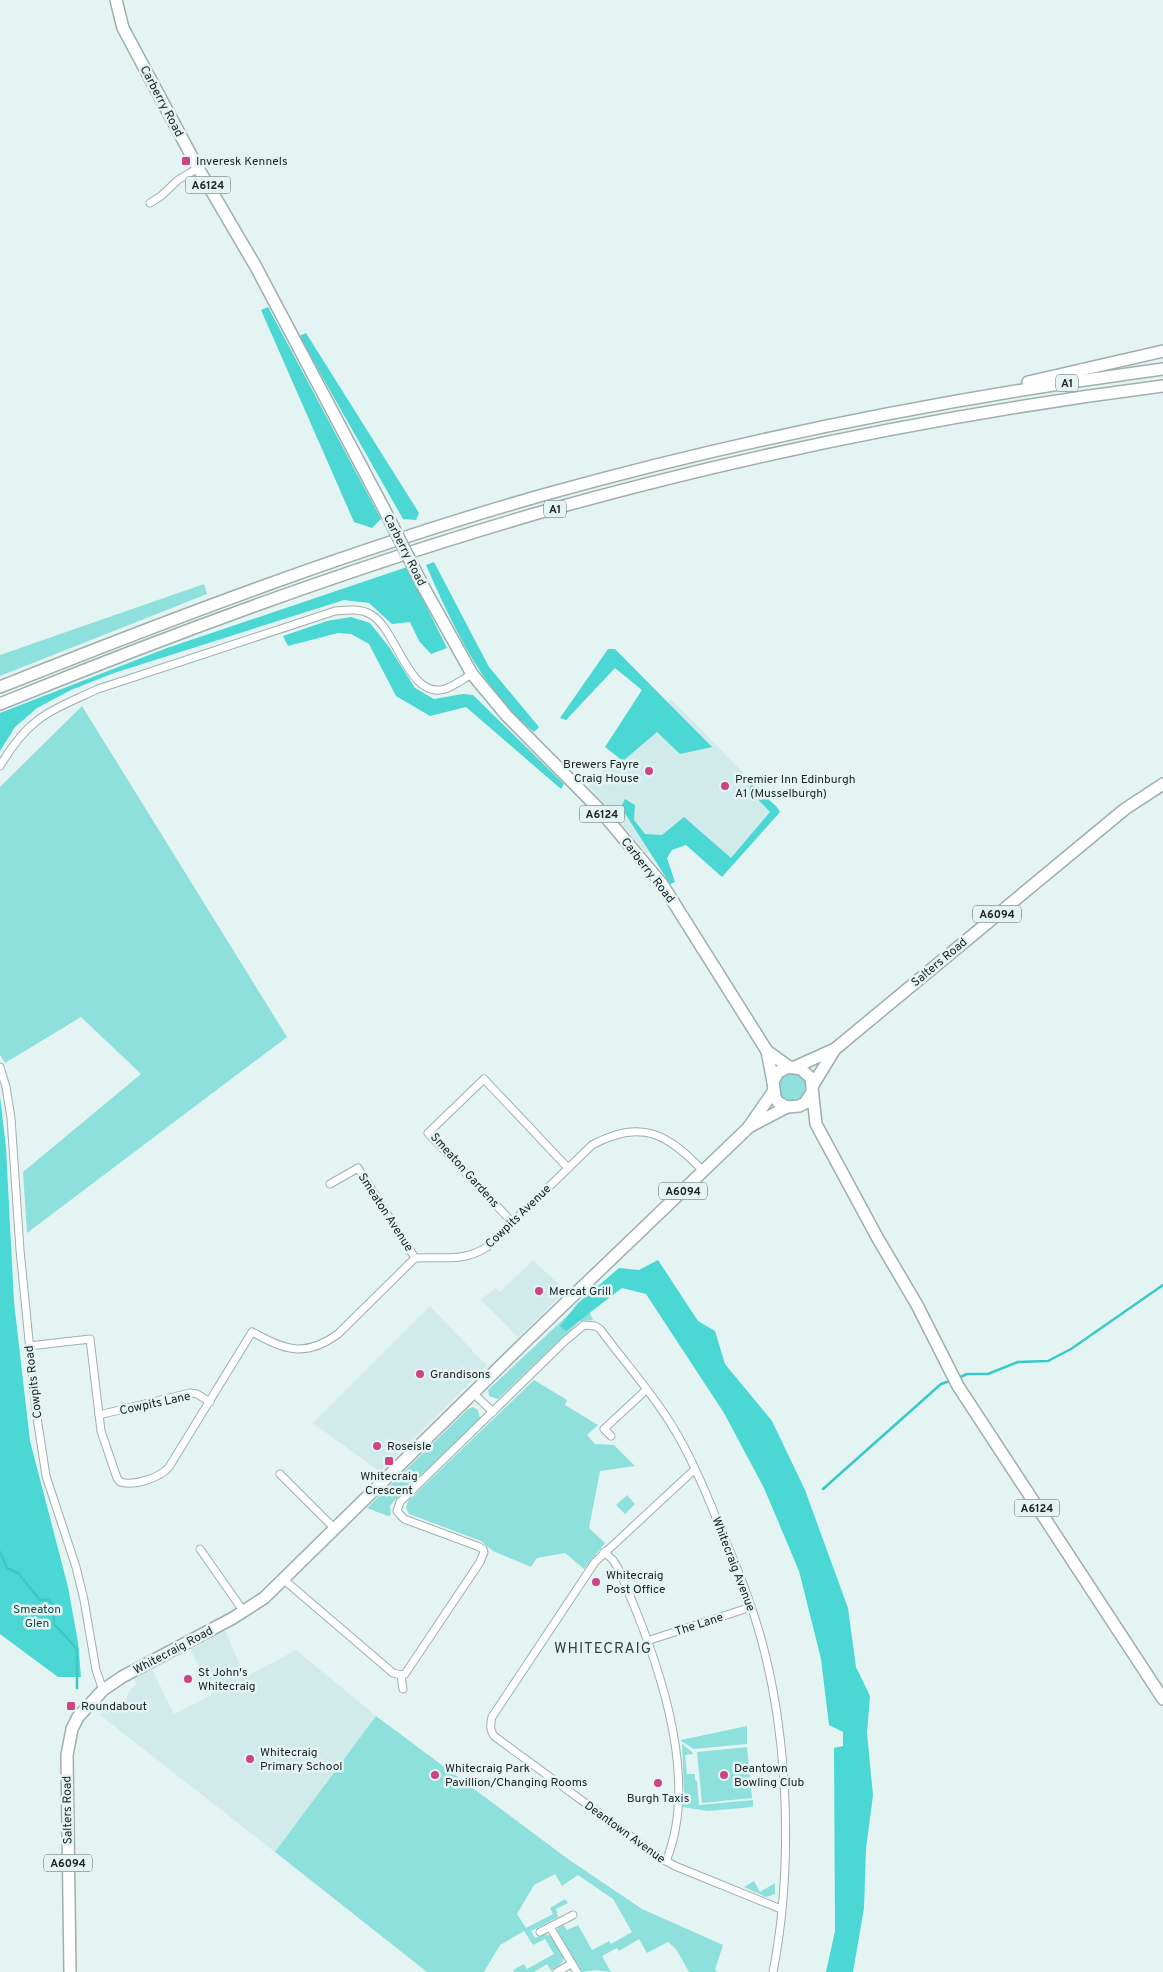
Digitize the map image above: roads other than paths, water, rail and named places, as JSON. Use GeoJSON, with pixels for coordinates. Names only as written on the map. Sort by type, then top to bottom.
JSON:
{"type":"FeatureCollection","features":[{"type":"Feature","properties":{"kind":"main road","name":"Carberry Road"},"geometry":{"type":"LineString","coordinates":[[116,0],[123,28],[198,168],[256,267],[424,588],[472,674],[507,716],[598,808],[662,884],[767,1051],[773,1087]]}},
{"type":"Feature","properties":{"kind":"main road"},"geometry":{"type":"LineString","coordinates":[[972,399],[996,389],[1163,350]]}},
{"type":"Feature","properties":{"kind":"main road","name":"A1"},"geometry":{"type":"LineString","coordinates":[[0,687],[177,616],[345,556],[518,502],[593,481],[764,440],[914,409],[1163,369]]}},
{"type":"Feature","properties":{"kind":"main road","name":"A1"},"geometry":{"type":"LineString","coordinates":[[0,704],[161,640],[305,588],[420,550],[571,504],[713,468],[877,432],[1025,406],[1163,386]]}},
{"type":"Feature","properties":{"kind":"main road"},"geometry":{"type":"LineString","coordinates":[[1132,390],[1163,391]]}},
{"type":"Feature","properties":{"kind":"main road","name":"Salters Road"},"geometry":{"type":"LineString","coordinates":[[792,1067],[835,1049],[1125,809],[1163,784]]}},
{"type":"Feature","properties":{"kind":"main road","name":"Salters Road"},"geometry":{"type":"LineString","coordinates":[[812,1088],[835,1049]]}},
{"type":"Feature","properties":{"kind":"main road","name":"Carberry Road"},"geometry":{"type":"LineString","coordinates":[[767,1051],[792,1067]]}},
{"type":"Feature","properties":{"kind":"main road"},"geometry":{"type":"LineString","coordinates":[[792,1067],[807,1073],[812,1088],[805,1103],[790,1107],[778,1102],[773,1087],[778,1072],[792,1067]]}},
{"type":"Feature","properties":{"kind":"main road","name":"A6094"},"geometry":{"type":"LineString","coordinates":[[703,1171],[748,1128],[773,1087]]}},
{"type":"Feature","properties":{"kind":"main road","name":"A6124"},"geometry":{"type":"LineString","coordinates":[[812,1088],[816,1124],[877,1237],[917,1305],[958,1386],[1163,1699]]}},
{"type":"Feature","properties":{"kind":"main road","name":"A6124"},"geometry":{"type":"LineString","coordinates":[[790,1107],[816,1124]]}},
{"type":"Feature","properties":{"kind":"main road","name":"A6094"},"geometry":{"type":"LineString","coordinates":[[748,1128],[790,1107]]}},
{"type":"Feature","properties":{"kind":"main road","name":"Whitecraig Road"},"geometry":{"type":"LineString","coordinates":[[103,1690],[122,1677],[244,1612],[264,1598],[472,1393],[703,1171]]}},
{"type":"Feature","properties":{"kind":"main road","name":"Salters Road"},"geometry":{"type":"LineString","coordinates":[[70,1972],[67,1755],[72,1729],[78,1717],[103,1690]]}},
{"type":"Feature","properties":{"kind":"street"},"geometry":{"type":"LineString","coordinates":[[150,203],[162,196],[178,180],[198,168]]}},
{"type":"Feature","properties":{"kind":"street"},"geometry":{"type":"LineString","coordinates":[[0,766],[11,748],[34,721],[80,697],[98,689],[335,611],[358,610],[369,614],[379,621],[411,672],[419,683],[427,688],[444,689],[472,674]]}},
{"type":"Feature","properties":{"kind":"street","name":"Cowpits Road"},"geometry":{"type":"LineString","coordinates":[[0,1067],[11,1118],[29,1346],[46,1476],[76,1567],[86,1609],[96,1670],[103,1690]]}},
{"type":"Feature","properties":{"kind":"street","name":"Smeaton Gardens"},"geometry":{"type":"LineString","coordinates":[[512,1222],[428,1133],[484,1079],[568,1168]]}},
{"type":"Feature","properties":{"kind":"street","name":"Cowpits Avenue"},"geometry":{"type":"LineString","coordinates":[[415,1258],[454,1259],[476,1254],[487,1247],[592,1145],[607,1137],[623,1132],[637,1131],[656,1135],[672,1142],[686,1153],[703,1171]]}},
{"type":"Feature","properties":{"kind":"street","name":"Smeaton Avenue"},"geometry":{"type":"LineString","coordinates":[[330,1184],[358,1168],[415,1258]]}},
{"type":"Feature","properties":{"kind":"street","name":"Cowpits Lane"},"geometry":{"type":"LineString","coordinates":[[29,1346],[90,1339],[101,1431],[117,1478],[120,1482],[126,1483],[165,1472],[252,1332],[276,1345],[300,1350],[325,1344],[338,1334],[415,1258]]}},
{"type":"Feature","properties":{"kind":"street","name":"Whitecraig Avenue"},"geometry":{"type":"LineString","coordinates":[[493,1412],[566,1340],[584,1325],[595,1326],[600,1329],[675,1430],[738,1570],[763,1644],[772,1684],[782,1755],[785,1812],[782,1909],[773,1972]]}},
{"type":"Feature","properties":{"kind":"street"},"geometry":{"type":"LineString","coordinates":[[611,1436],[604,1429],[646,1390]]}},
{"type":"Feature","properties":{"kind":"street","name":"Cowpits Lane"},"geometry":{"type":"LineString","coordinates":[[99,1415],[190,1393],[197,1394],[210,1402]]}},
{"type":"Feature","properties":{"kind":"street"},"geometry":{"type":"LineString","coordinates":[[283,1580],[393,1673],[402,1675],[409,1670],[480,1562],[484,1552],[477,1546],[404,1519],[399,1515],[397,1507],[419,1483],[493,1412],[472,1393]]}},
{"type":"Feature","properties":{"kind":"street"},"geometry":{"type":"LineString","coordinates":[[666,1861],[675,1828],[679,1786],[670,1718],[647,1640],[618,1568],[613,1560],[604,1552],[694,1470]]}},
{"type":"Feature","properties":{"kind":"street"},"geometry":{"type":"LineString","coordinates":[[280,1474],[334,1528]]}},
{"type":"Feature","properties":{"kind":"street"},"geometry":{"type":"LineString","coordinates":[[200,1549],[244,1612]]}},
{"type":"Feature","properties":{"kind":"street","name":"Deantown Avenue"},"geometry":{"type":"LineString","coordinates":[[604,1552],[584,1577],[492,1717],[490,1724],[491,1732],[642,1846],[666,1861],[782,1909]]}},
{"type":"Feature","properties":{"kind":"street","name":"The Lane"},"geometry":{"type":"LineString","coordinates":[[647,1640],[751,1607]]}},
{"type":"Feature","properties":{"kind":"street"},"geometry":{"type":"LineString","coordinates":[[402,1675],[403,1689]]}},
{"type":"Feature","properties":{"kind":"street"},"geometry":{"type":"LineString","coordinates":[[540,1932],[573,1915]]}},
{"type":"Feature","properties":{"kind":"street"},"geometry":{"type":"LineString","coordinates":[[550,1926],[577,1972]]}},
{"type":"Feature","properties":{"kind":"street"},"geometry":{"type":"LineString","coordinates":[[557,1972],[571,1964]]}},
{"type":"Feature","properties":{"kind":"waterway"},"geometry":{"type":"LineString","coordinates":[[958,1378],[967,1374],[988,1374],[1018,1362],[1048,1361],[1071,1349],[1163,1285]]}},
{"type":"Feature","properties":{"kind":"waterway"},"geometry":{"type":"LineString","coordinates":[[823,1489],[941,1384],[950,1381]]}},
{"type":"Feature","properties":{"kind":"waterway"},"geometry":{"type":"LineString","coordinates":[[0,1552],[7,1568],[18,1573],[40,1600],[49,1600],[54,1606],[54,1624],[77,1649],[77,1688]]}},
{"type":"Feature","properties":{"kind":"place","name":"Inveresk Kennels"},"geometry":{"type":"Point","coordinates":[186,161]}},
{"type":"Feature","properties":{"kind":"place","name":"Brewers Fayre Craig House"},"geometry":{"type":"Point","coordinates":[649,771]}},
{"type":"Feature","properties":{"kind":"place","name":"Premier Inn Edinburgh A1 (Musselburgh)"},"geometry":{"type":"Point","coordinates":[725,786]}},
{"type":"Feature","properties":{"kind":"place","name":"Mercat Grill"},"geometry":{"type":"Point","coordinates":[539,1291]}},
{"type":"Feature","properties":{"kind":"place","name":"Grandisons"},"geometry":{"type":"Point","coordinates":[420,1374]}},
{"type":"Feature","properties":{"kind":"place","name":"Roseisle"},"geometry":{"type":"Point","coordinates":[377,1446]}},
{"type":"Feature","properties":{"kind":"place","name":"Whitecraig Crescent"},"geometry":{"type":"Point","coordinates":[389,1461]}},
{"type":"Feature","properties":{"kind":"place","name":"Whitecraig Post Office"},"geometry":{"type":"Point","coordinates":[596,1582]}},
{"type":"Feature","properties":{"kind":"place","name":"St John's Whitecraig"},"geometry":{"type":"Point","coordinates":[188,1679]}},
{"type":"Feature","properties":{"kind":"place","name":"Roundabout"},"geometry":{"type":"Point","coordinates":[71,1706]}},
{"type":"Feature","properties":{"kind":"place","name":"Whitecraig Primary School"},"geometry":{"type":"Point","coordinates":[250,1759]}},
{"type":"Feature","properties":{"kind":"place","name":"Whitecraig Park Pavillion/Changing Rooms"},"geometry":{"type":"Point","coordinates":[435,1775]}},
{"type":"Feature","properties":{"kind":"place","name":"Deantown Bowling Club"},"geometry":{"type":"Point","coordinates":[724,1775]}},
{"type":"Feature","properties":{"kind":"place","name":"Burgh Taxis"},"geometry":{"type":"Point","coordinates":[658,1783]}},
{"type":"Feature","properties":{"kind":"district","name":"WHITECRAIG"},"geometry":{"type":"Point","coordinates":[603,1648]}},
{"type":"Feature","properties":{"kind":"park label","name":"Smeaton Glen"},"geometry":{"type":"Point","coordinates":[37,1616]}}]}
